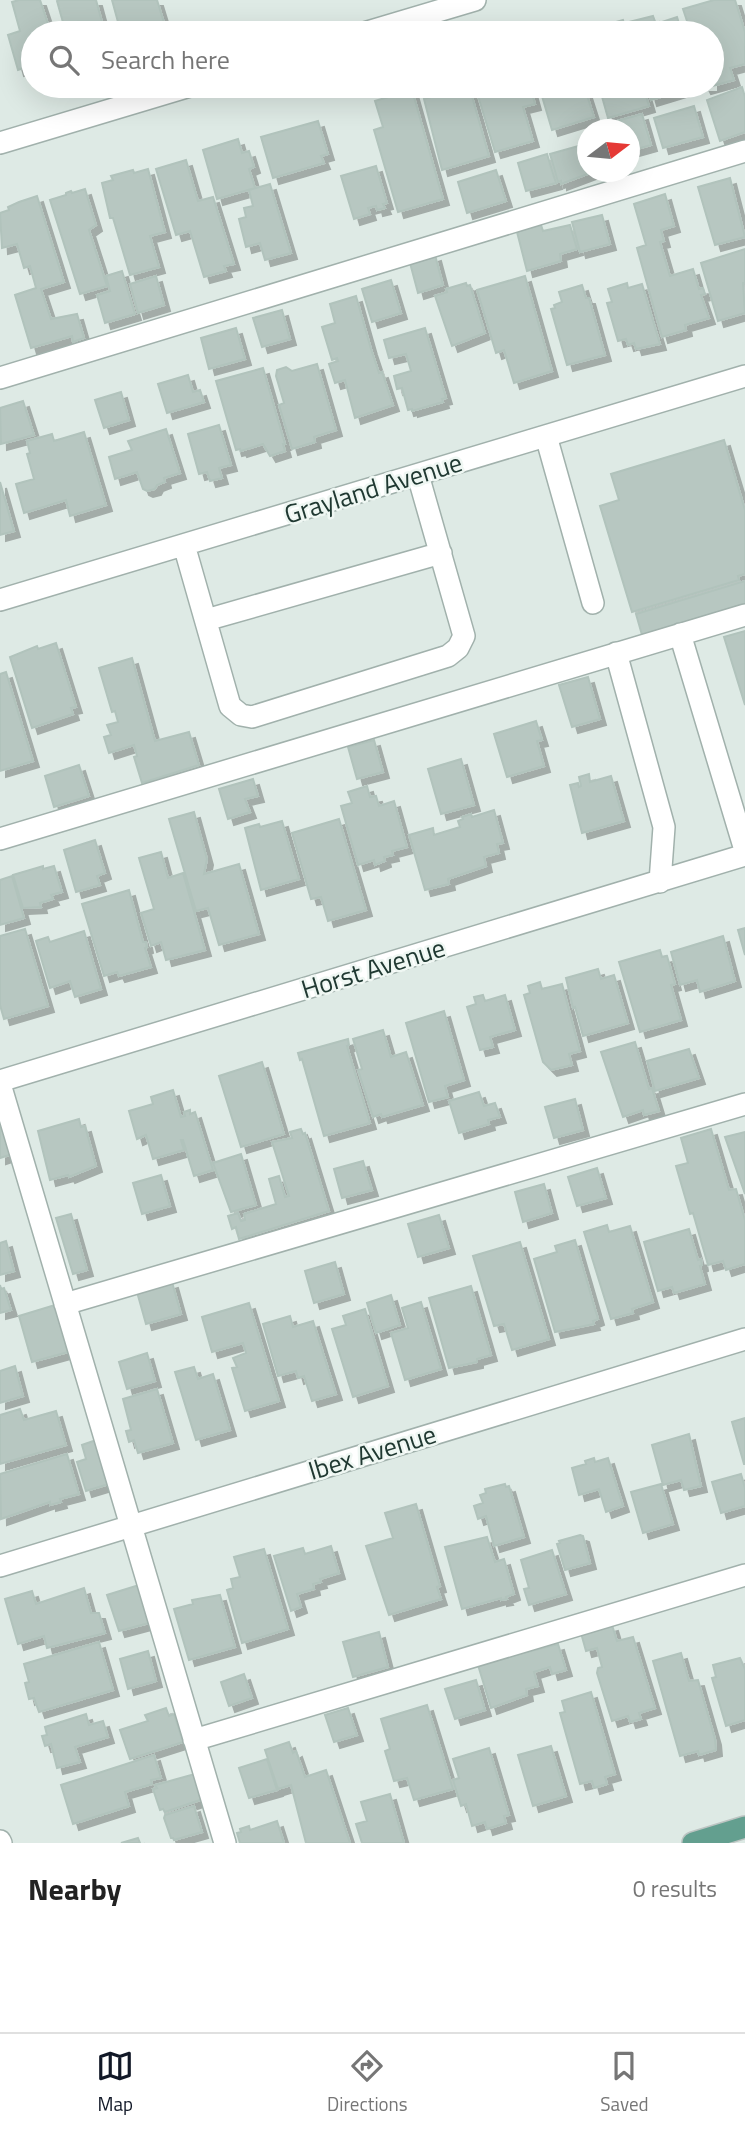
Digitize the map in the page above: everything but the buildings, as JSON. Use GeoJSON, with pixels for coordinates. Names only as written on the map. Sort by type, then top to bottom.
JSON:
{"type":"FeatureCollection","features":[{"type":"Feature","properties":{"kind":"main road"},"geometry":{"type":"LineString","coordinates":[[693,1843],[745,1827]]}},
{"type":"Feature","properties":{"kind":"street"},"geometry":{"type":"LineString","coordinates":[[405,21],[475,0]]}},
{"type":"Feature","properties":{"kind":"street"},"geometry":{"type":"LineString","coordinates":[[0,143],[150,98]]}},
{"type":"Feature","properties":{"kind":"street"},"geometry":{"type":"LineString","coordinates":[[0,378],[745,151]]}},
{"type":"Feature","properties":{"kind":"street","name":"Grayland Avenue"},"geometry":{"type":"LineString","coordinates":[[0,600],[745,376]]}},
{"type":"Feature","properties":{"kind":"street"},"geometry":{"type":"LineString","coordinates":[[546,436],[593,603]]}},
{"type":"Feature","properties":{"kind":"street"},"geometry":{"type":"LineString","coordinates":[[184,545],[230,706],[241,715],[252,717],[448,656],[458,648],[464,636],[418,475]]}},
{"type":"Feature","properties":{"kind":"street"},"geometry":{"type":"LineString","coordinates":[[205,620],[441,553]]}},
{"type":"Feature","properties":{"kind":"street"},"geometry":{"type":"LineString","coordinates":[[0,839],[745,615]]}},
{"type":"Feature","properties":{"kind":"street"},"geometry":{"type":"LineString","coordinates":[[680,634],[745,850]]}},
{"type":"Feature","properties":{"kind":"street"},"geometry":{"type":"LineString","coordinates":[[617,653],[664,827],[660,882]]}},
{"type":"Feature","properties":{"kind":"street","name":"Horst Avenue"},"geometry":{"type":"LineString","coordinates":[[0,1083],[745,855]]}},
{"type":"Feature","properties":{"kind":"street"},"geometry":{"type":"LineString","coordinates":[[0,1083],[225,1843]]}},
{"type":"Feature","properties":{"kind":"street"},"geometry":{"type":"LineString","coordinates":[[65,1304],[745,1104]]}},
{"type":"Feature","properties":{"kind":"street","name":"Ibex Avenue"},"geometry":{"type":"LineString","coordinates":[[0,1566],[745,1339]]}},
{"type":"Feature","properties":{"kind":"street"},"geometry":{"type":"LineString","coordinates":[[194,1740],[745,1575]]}}]}
